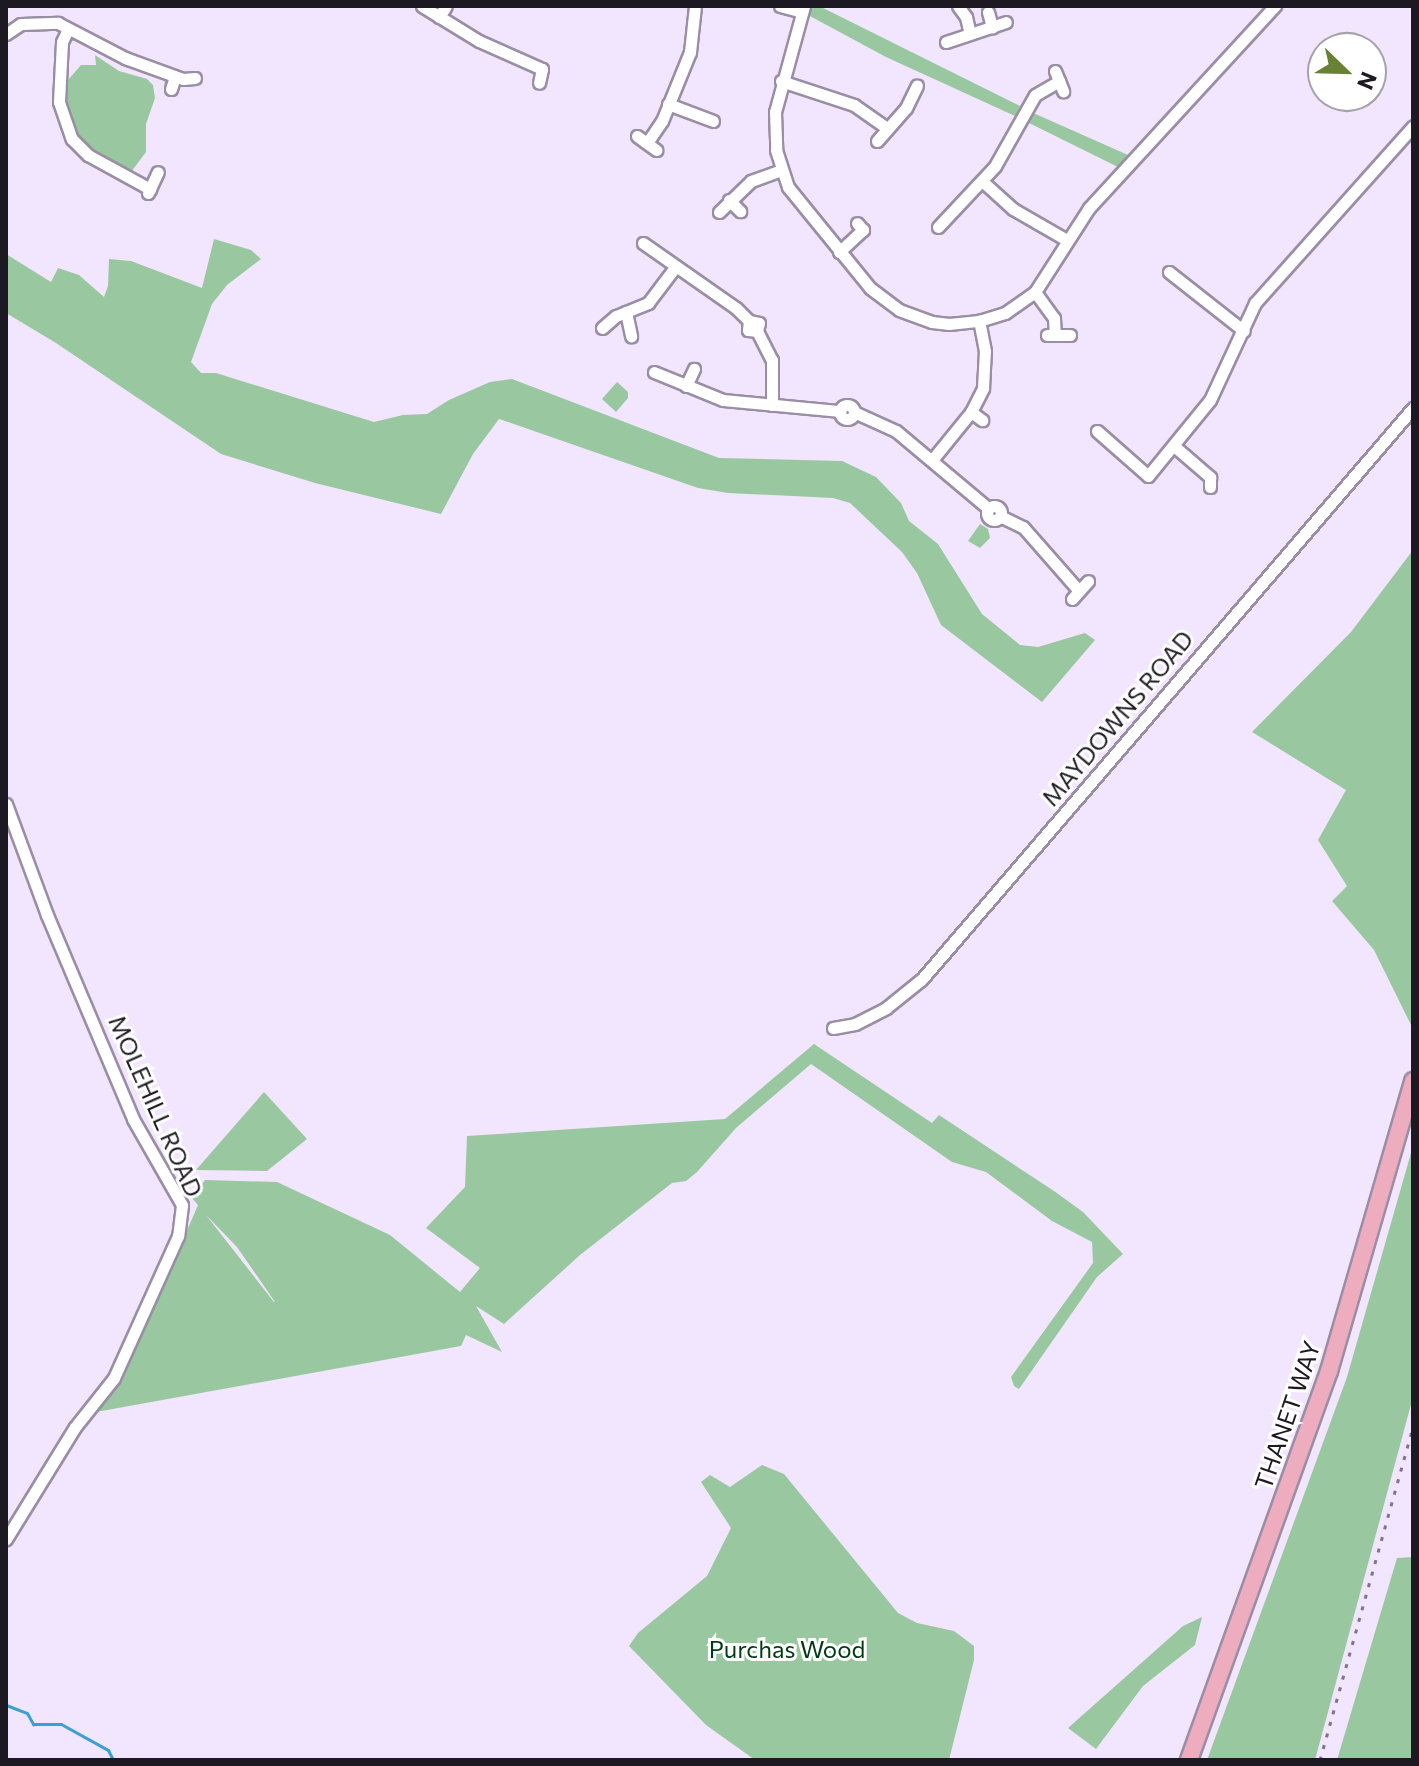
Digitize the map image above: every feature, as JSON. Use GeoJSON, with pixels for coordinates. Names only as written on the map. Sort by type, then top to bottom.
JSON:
{"type":"FeatureCollection","features":[{"type":"Feature","properties":{"kind":"main road","name":"THANET WAY"},"geometry":{"type":"LineString","coordinates":[[1189,1760],[1329,1371],[1413,1081]]}},
{"type":"Feature","properties":{"kind":"street"},"geometry":{"type":"LineString","coordinates":[[422,6],[479,41],[542,69],[539,83]]}},
{"type":"Feature","properties":{"kind":"street"},"geometry":{"type":"LineString","coordinates":[[439,17],[446,6]]}},
{"type":"Feature","properties":{"kind":"street"},"geometry":{"type":"LineString","coordinates":[[647,143],[690,52],[695,6]]}},
{"type":"Feature","properties":{"kind":"street"},"geometry":{"type":"LineString","coordinates":[[780,6],[803,9],[781,81],[774,131],[781,170],[795,199],[870,288],[899,310],[932,322],[979,321],[1005,313],[1035,292],[1089,208],[1275,6]]}},
{"type":"Feature","properties":{"kind":"street"},"geometry":{"type":"LineString","coordinates":[[958,6],[966,17],[970,34]]}},
{"type":"Feature","properties":{"kind":"street"},"geometry":{"type":"LineString","coordinates":[[988,12],[992,27]]}},
{"type":"Feature","properties":{"kind":"street"},"geometry":{"type":"LineString","coordinates":[[6,34],[21,24],[40,21],[68,29],[117,55],[175,77],[195,78]]}},
{"type":"Feature","properties":{"kind":"street"},"geometry":{"type":"LineString","coordinates":[[946,42],[1006,22]]}},
{"type":"Feature","properties":{"kind":"street"},"geometry":{"type":"LineString","coordinates":[[68,29],[62,42],[59,102],[72,139],[88,155],[149,192],[158,172]]}},
{"type":"Feature","properties":{"kind":"street"},"geometry":{"type":"LineString","coordinates":[[171,89],[175,77]]}},
{"type":"Feature","properties":{"kind":"street"},"geometry":{"type":"LineString","coordinates":[[781,81],[854,105],[887,128]]}},
{"type":"Feature","properties":{"kind":"street"},"geometry":{"type":"LineString","coordinates":[[938,227],[982,181],[1020,134],[1035,95],[1059,81]]}},
{"type":"Feature","properties":{"kind":"street"},"geometry":{"type":"LineString","coordinates":[[877,141],[917,94]]}},
{"type":"Feature","properties":{"kind":"street"},"geometry":{"type":"LineString","coordinates":[[668,104],[698,122],[713,121]]}},
{"type":"Feature","properties":{"kind":"street"},"geometry":{"type":"LineString","coordinates":[[1097,431],[1148,476],[1210,400],[1255,303],[1413,126]]}},
{"type":"Feature","properties":{"kind":"street"},"geometry":{"type":"LineString","coordinates":[[719,212],[751,181],[781,170]]}},
{"type":"Feature","properties":{"kind":"street"},"geometry":{"type":"LineString","coordinates":[[982,181],[1013,209],[1067,240]]}},
{"type":"Feature","properties":{"kind":"street"},"geometry":{"type":"LineString","coordinates":[[729,200],[740,211]]}},
{"type":"Feature","properties":{"kind":"street"},"geometry":{"type":"LineString","coordinates":[[839,252],[863,230],[857,223]]}},
{"type":"Feature","properties":{"kind":"street"},"geometry":{"type":"LineString","coordinates":[[643,243],[736,308],[753,326],[775,370],[772,405]]}},
{"type":"Feature","properties":{"kind":"street"},"geometry":{"type":"LineString","coordinates":[[602,328],[626,312],[648,303],[676,266]]}},
{"type":"Feature","properties":{"kind":"street"},"geometry":{"type":"LineString","coordinates":[[1169,272],[1244,331]]}},
{"type":"Feature","properties":{"kind":"street"},"geometry":{"type":"LineString","coordinates":[[1035,292],[1049,308],[1051,335],[1070,335]]}},
{"type":"Feature","properties":{"kind":"street"},"geometry":{"type":"LineString","coordinates":[[626,312],[631,336]]}},
{"type":"Feature","properties":{"kind":"street"},"geometry":{"type":"LineString","coordinates":[[932,460],[971,412],[986,375],[979,321]]}},
{"type":"Feature","properties":{"kind":"street"},"geometry":{"type":"LineString","coordinates":[[686,386],[694,369]]}},
{"type":"Feature","properties":{"kind":"street"},"geometry":{"type":"LineString","coordinates":[[654,372],[723,400],[840,411],[848,405],[854,412],[880,421],[989,509],[998,507],[1000,516],[1023,527],[1079,590]]}},
{"type":"Feature","properties":{"kind":"street","name":"MAYDOWNS ROAD"},"geometry":{"type":"LineString","coordinates":[[833,1028],[855,1024],[876,1013],[904,996],[922,979],[1413,408]]}},
{"type":"Feature","properties":{"kind":"street"},"geometry":{"type":"LineString","coordinates":[[971,412],[982,420]]}},
{"type":"Feature","properties":{"kind":"street"},"geometry":{"type":"LineString","coordinates":[[1174,446],[1210,477],[1210,487]]}},
{"type":"Feature","properties":{"kind":"street","name":"MOLEHILL ROAD"},"geometry":{"type":"LineString","coordinates":[[6,804],[47,915],[133,1119],[182,1205],[178,1236],[114,1378],[75,1427],[6,1539]]}},
{"type":"Feature","properties":{"kind":"green space"},"geometry":{"type":"Polygon","coordinates":[[[811,6],[819,6],[1020,106],[1015,116],[886,57],[808,15],[811,6]]]}},
{"type":"Feature","properties":{"kind":"green space"},"geometry":{"type":"Polygon","coordinates":[[[74,35],[167,77],[174,93],[164,90],[165,78],[125,67],[80,40],[72,41],[69,45],[68,80],[81,65],[96,65],[95,55],[119,71],[147,79],[153,85],[155,98],[146,124],[146,152],[131,172],[89,152],[72,123],[65,97],[65,71],[67,45],[74,35]]]}},
{"type":"Feature","properties":{"kind":"green space"},"geometry":{"type":"Polygon","coordinates":[[[1031,112],[1128,155],[1120,168],[1027,122],[1031,112]]]}},
{"type":"Feature","properties":{"kind":"green space"},"geometry":{"type":"Polygon","coordinates":[[[214,239],[251,250],[261,259],[227,285],[212,304],[191,362],[201,373],[216,373],[374,422],[403,415],[427,414],[449,400],[490,382],[512,379],[719,458],[842,461],[876,477],[901,503],[909,521],[938,544],[982,614],[1020,645],[1038,647],[1085,633],[1095,640],[1042,702],[941,625],[917,573],[902,552],[850,503],[833,498],[728,493],[698,488],[499,419],[473,454],[441,514],[315,483],[221,454],[6,313],[6,254],[51,282],[58,268],[79,275],[104,297],[108,286],[109,259],[131,261],[202,288],[214,239]]]}},
{"type":"Feature","properties":{"kind":"green space"},"geometry":{"type":"Polygon","coordinates":[[[617,382],[628,392],[628,398],[616,412],[602,399],[617,382]]]}},
{"type":"Feature","properties":{"kind":"green space"},"geometry":{"type":"Polygon","coordinates":[[[980,524],[988,529],[990,538],[980,548],[968,541],[980,524]]]}},
{"type":"Feature","properties":{"kind":"green space"},"geometry":{"type":"Polygon","coordinates":[[[1413,550],[1413,1029],[1374,950],[1332,901],[1347,886],[1318,840],[1346,790],[1252,732],[1351,632],[1413,550]]]}},
{"type":"Feature","properties":{"kind":"green space"},"geometry":{"type":"Polygon","coordinates":[[[814,1044],[932,1123],[939,1115],[1054,1191],[1083,1212],[1123,1254],[1097,1277],[1019,1389],[1014,1386],[1011,1377],[1093,1263],[1092,1242],[1052,1221],[986,1172],[952,1162],[811,1064],[736,1128],[697,1172],[686,1181],[672,1183],[580,1255],[504,1324],[476,1306],[502,1352],[466,1335],[461,1346],[96,1412],[121,1383],[198,1205],[192,1198],[205,1180],[277,1182],[390,1235],[460,1292],[480,1268],[426,1228],[465,1187],[467,1136],[725,1119],[814,1044]],[[206,1215],[275,1302],[237,1247],[206,1215]]]}},
{"type":"Feature","properties":{"kind":"green space"},"geometry":{"type":"Polygon","coordinates":[[[264,1092],[307,1139],[267,1171],[196,1170],[264,1092]]]}},
{"type":"Feature","properties":{"kind":"green space"},"geometry":{"type":"Polygon","coordinates":[[[1413,1146],[1413,1397],[1315,1760],[1207,1760],[1347,1377],[1413,1146]]]}},
{"type":"Feature","properties":{"kind":"green space","name":"Purchas Wood"},"geometry":{"type":"Polygon","coordinates":[[[762,1465],[784,1474],[898,1613],[917,1623],[954,1631],[974,1646],[974,1660],[949,1760],[755,1760],[706,1725],[629,1646],[638,1633],[707,1576],[731,1528],[701,1482],[710,1475],[730,1487],[762,1465]]]}},
{"type":"Feature","properties":{"kind":"green space"},"geometry":{"type":"Polygon","coordinates":[[[1413,1557],[1413,1760],[1337,1760],[1397,1558],[1413,1557]]]}},
{"type":"Feature","properties":{"kind":"green space"},"geometry":{"type":"Polygon","coordinates":[[[1202,1617],[1195,1645],[1143,1686],[1096,1749],[1068,1728],[1183,1626],[1202,1617]]]}},
{"type":"Feature","properties":{"kind":"waterway"},"geometry":{"type":"LineString","coordinates":[[6,1705],[27,1713],[33,1724],[61,1724],[108,1750],[113,1760]]}},
{"type":"Feature","properties":{"kind":"railway"},"geometry":{"type":"LineString","coordinates":[[1320,1760],[1413,1426]]}}]}
